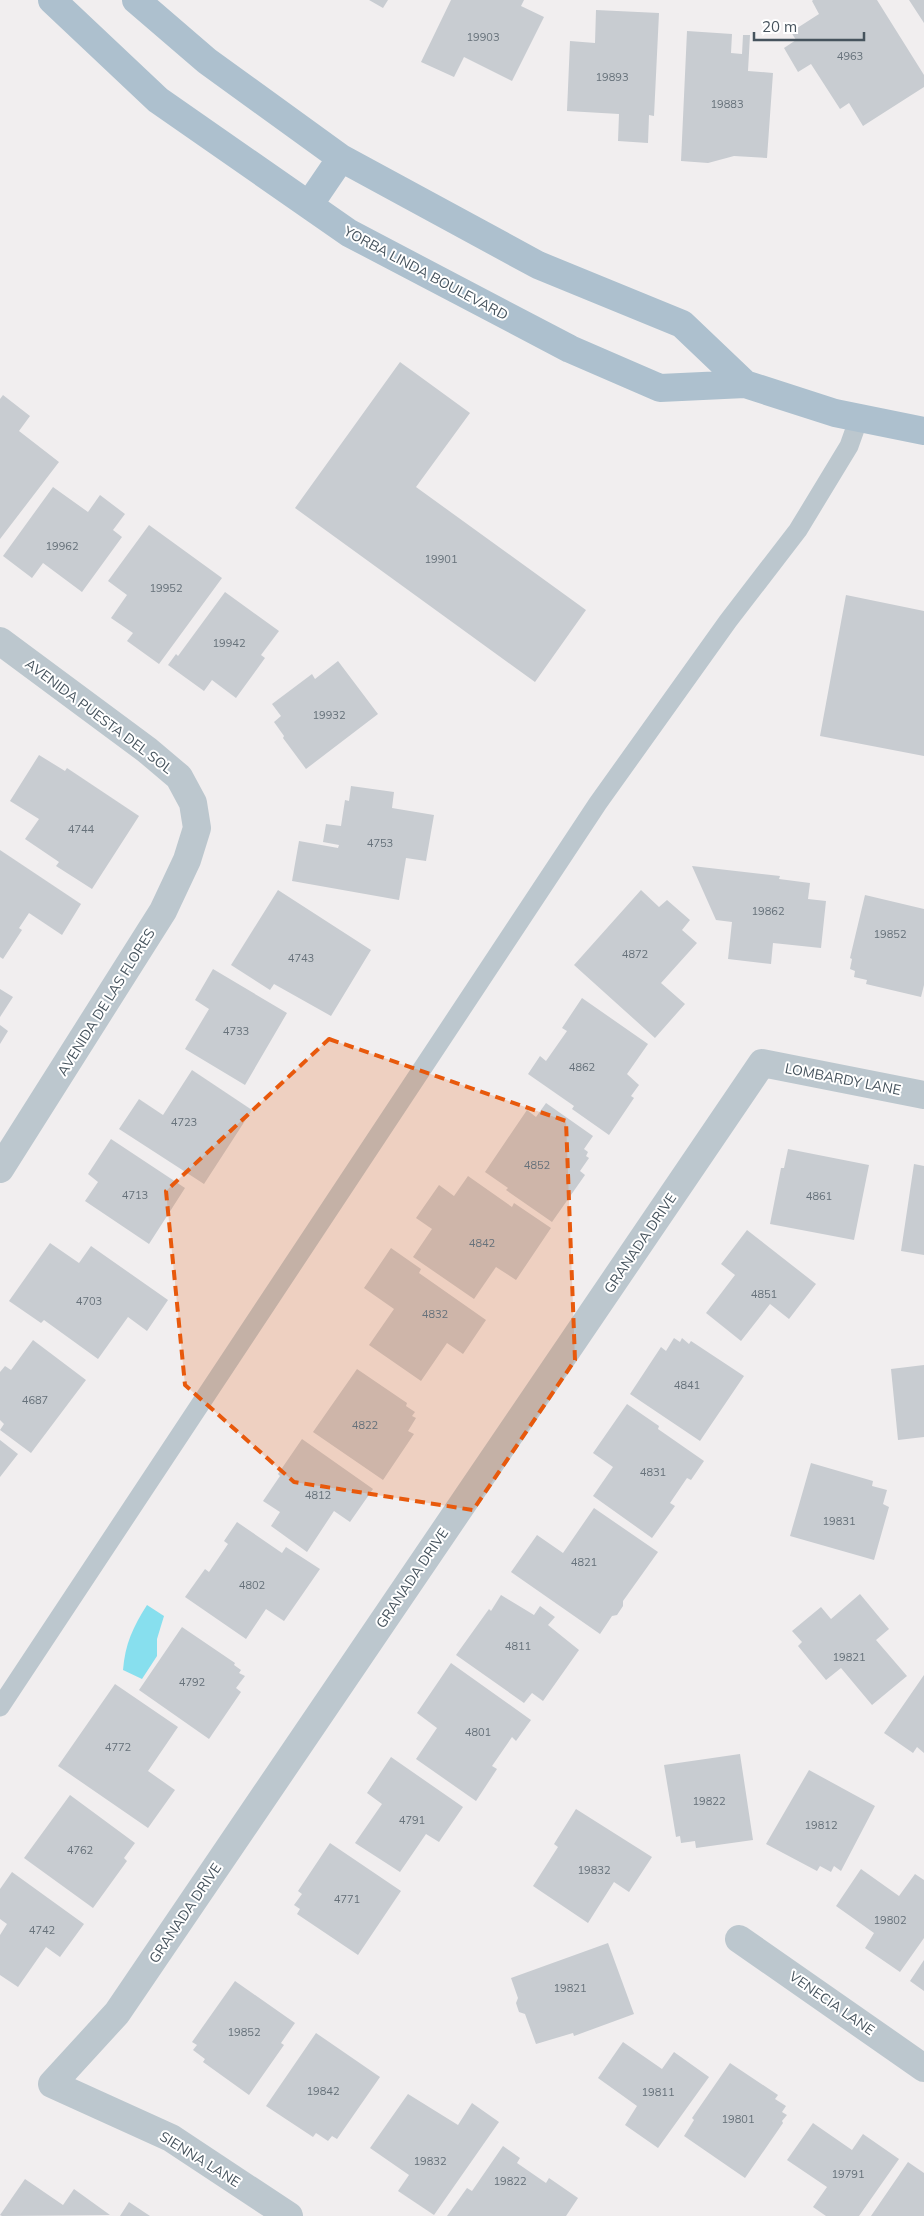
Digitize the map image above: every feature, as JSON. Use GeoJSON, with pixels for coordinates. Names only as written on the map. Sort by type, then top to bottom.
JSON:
{"type":"FeatureCollection","features":[{"type":"Feature","properties":{"kind":"main road","name":"YORBA LINDA BOULEVARD"},"geometry":{"type":"LineString","coordinates":[[52,0],[158,100],[349,233],[561,344],[660,388],[745,384],[834,413],[924,431]]}},
{"type":"Feature","properties":{"kind":"main road","name":"YORBA LINDA BOULEVARD"},"geometry":{"type":"LineString","coordinates":[[136,0],[207,61],[341,158],[538,265],[682,324],[745,384]]}},
{"type":"Feature","properties":{"kind":"main road"},"geometry":{"type":"LineString","coordinates":[[309,205],[341,158]]}},
{"type":"Feature","properties":{"kind":"street","name":"AVENIDA PUESTA DEL SOL"},"geometry":{"type":"LineString","coordinates":[[0,641],[147,750],[179,777],[193,803],[197,828]]}},
{"type":"Feature","properties":{"kind":"street","name":"AVENIDA DE LAS FLORES"},"geometry":{"type":"LineString","coordinates":[[0,1169],[163,911],[187,860],[197,828]]}},
{"type":"Feature","properties":{"kind":"street","name":"LOMBARDY LANE"},"geometry":{"type":"LineString","coordinates":[[762,1063],[924,1095]]}},
{"type":"Feature","properties":{"kind":"street","name":"GRANADA DRIVE"},"geometry":{"type":"LineString","coordinates":[[52,2084],[117,2013],[762,1063]]}},
{"type":"Feature","properties":{"kind":"street","name":"VENECIA LANE"},"geometry":{"type":"LineString","coordinates":[[739,1939],[924,2068]]}},
{"type":"Feature","properties":{"kind":"street","name":"SIENNA LANE"},"geometry":{"type":"LineString","coordinates":[[52,2084],[171,2138],[289,2216]]}},
{"type":"Feature","properties":{"kind":"lane"},"geometry":{"type":"LineString","coordinates":[[0,1707],[598,803],[728,621],[798,530],[849,446],[859,418]]}},
{"type":"Feature","properties":{"kind":"highlighted area"},"geometry":{"type":"Polygon","coordinates":[[[329,1039],[566,1121],[575,1360],[473,1510],[294,1482],[185,1385],[166,1191],[329,1039]]]}},
{"type":"Feature","properties":{"kind":"water"},"geometry":{"type":"Polygon","coordinates":[[[147,1605],[164,1616],[157,1639],[157,1656],[142,1679],[123,1670],[130,1636],[147,1605]]]}},
{"type":"Feature","properties":{"kind":"building"},"geometry":{"type":"Polygon","coordinates":[[[369,0],[388,0],[383,8],[369,0]]]}},
{"type":"Feature","properties":{"kind":"building"},"geometry":{"type":"Polygon","coordinates":[[[451,0],[524,0],[521,6],[544,17],[512,81],[464,57],[454,77],[421,62],[451,0]]]}},
{"type":"Feature","properties":{"kind":"building"},"geometry":{"type":"Polygon","coordinates":[[[813,0],[877,0],[924,75],[924,87],[863,126],[849,103],[840,109],[811,64],[798,72],[784,48],[796,40],[791,32],[819,14],[813,0]]]}},
{"type":"Feature","properties":{"kind":"building"},"geometry":{"type":"Polygon","coordinates":[[[909,0],[924,0],[924,23],[909,0]]]}},
{"type":"Feature","properties":{"kind":"building"},"geometry":{"type":"Polygon","coordinates":[[[596,10],[659,13],[654,116],[649,115],[648,143],[618,141],[619,114],[567,111],[570,41],[595,43],[596,10]]]}},
{"type":"Feature","properties":{"kind":"building"},"geometry":{"type":"Polygon","coordinates":[[[687,31],[732,34],[731,53],[742,54],[743,35],[750,35],[748,71],[773,73],[767,158],[734,156],[708,163],[681,161],[687,31]]]}},
{"type":"Feature","properties":{"kind":"building"},"geometry":{"type":"Polygon","coordinates":[[[400,362],[470,413],[416,487],[586,610],[535,682],[295,508],[400,362]]]}},
{"type":"Feature","properties":{"kind":"building"},"geometry":{"type":"Polygon","coordinates":[[[3,395],[30,416],[19,431],[59,462],[0,539],[0,399],[3,395]]]}},
{"type":"Feature","properties":{"kind":"building"},"geometry":{"type":"Polygon","coordinates":[[[53,487],[88,512],[100,495],[125,514],[113,530],[122,537],[82,592],[43,563],[32,578],[3,556],[53,487]]]}},
{"type":"Feature","properties":{"kind":"building"},"geometry":{"type":"Polygon","coordinates":[[[149,525],[222,578],[159,664],[127,641],[133,633],[111,618],[127,595],[108,581],[149,525]]]}},
{"type":"Feature","properties":{"kind":"building"},"geometry":{"type":"Polygon","coordinates":[[[225,592],[279,631],[261,655],[265,658],[236,698],[212,680],[204,691],[168,665],[176,654],[178,656],[225,592]]]}},
{"type":"Feature","properties":{"kind":"building"},"geometry":{"type":"Polygon","coordinates":[[[846,595],[924,611],[924,756],[820,736],[846,595]]]}},
{"type":"Feature","properties":{"kind":"building"},"geometry":{"type":"Polygon","coordinates":[[[338,661],[378,714],[306,769],[283,738],[284,736],[274,722],[281,716],[272,704],[312,674],[315,679],[338,661]]]}},
{"type":"Feature","properties":{"kind":"building"},"geometry":{"type":"Polygon","coordinates":[[[39,755],[65,771],[67,768],[139,816],[92,889],[56,866],[59,862],[25,839],[39,819],[10,801],[39,755]]]}},
{"type":"Feature","properties":{"kind":"building"},"geometry":{"type":"Polygon","coordinates":[[[351,786],[394,792],[392,808],[434,815],[426,861],[406,858],[399,900],[292,881],[299,841],[338,848],[339,845],[323,842],[326,824],[341,826],[345,800],[349,801],[351,786]]]}},
{"type":"Feature","properties":{"kind":"building"},"geometry":{"type":"Polygon","coordinates":[[[0,850],[81,904],[62,935],[29,913],[19,928],[22,930],[3,959],[0,957],[0,850]]]}},
{"type":"Feature","properties":{"kind":"building"},"geometry":{"type":"Polygon","coordinates":[[[692,866],[780,876],[779,879],[810,883],[808,899],[826,901],[821,948],[773,943],[771,964],[728,959],[732,922],[716,920],[692,866]]]}},
{"type":"Feature","properties":{"kind":"building"},"geometry":{"type":"Polygon","coordinates":[[[278,890],[371,950],[331,1016],[274,984],[270,990],[231,965],[278,890]]]}},
{"type":"Feature","properties":{"kind":"building"},"geometry":{"type":"Polygon","coordinates":[[[641,890],[659,907],[667,900],[690,920],[682,930],[697,943],[661,983],[685,1004],[655,1038],[574,965],[641,890]]]}},
{"type":"Feature","properties":{"kind":"building"},"geometry":{"type":"Polygon","coordinates":[[[865,895],[924,909],[924,985],[921,997],[866,984],[867,980],[854,977],[855,971],[850,969],[852,959],[850,958],[865,895]]]}},
{"type":"Feature","properties":{"kind":"building"},"geometry":{"type":"Polygon","coordinates":[[[213,969],[287,1013],[245,1085],[185,1049],[209,1009],[195,1000],[213,969]]]}},
{"type":"Feature","properties":{"kind":"building"},"geometry":{"type":"Polygon","coordinates":[[[0,989],[13,997],[0,1017],[0,989]]]}},
{"type":"Feature","properties":{"kind":"building"},"geometry":{"type":"Polygon","coordinates":[[[582,998],[648,1044],[627,1074],[639,1085],[631,1096],[634,1098],[609,1135],[572,1109],[574,1106],[528,1074],[540,1056],[546,1061],[567,1031],[562,1028],[582,998]]]}},
{"type":"Feature","properties":{"kind":"building"},"geometry":{"type":"Polygon","coordinates":[[[0,1025],[8,1031],[0,1044],[0,1025]]]}},
{"type":"Feature","properties":{"kind":"building"},"geometry":{"type":"Polygon","coordinates":[[[192,1070],[252,1110],[204,1184],[119,1129],[139,1099],[163,1115],[192,1070]]]}},
{"type":"Feature","properties":{"kind":"building"},"geometry":{"type":"Polygon","coordinates":[[[546,1103],[593,1136],[584,1149],[588,1152],[586,1156],[589,1158],[580,1171],[585,1175],[552,1222],[506,1190],[508,1188],[485,1172],[527,1110],[536,1117],[546,1103]]]}},
{"type":"Feature","properties":{"kind":"building"},"geometry":{"type":"Polygon","coordinates":[[[111,1139],[185,1188],[149,1244],[85,1201],[98,1182],[88,1174],[111,1139]]]}},
{"type":"Feature","properties":{"kind":"building"},"geometry":{"type":"Polygon","coordinates":[[[788,1149],[869,1165],[854,1240],[770,1224],[781,1168],[784,1168],[788,1149]]]}},
{"type":"Feature","properties":{"kind":"building"},"geometry":{"type":"Polygon","coordinates":[[[914,1164],[924,1166],[924,1255],[901,1251],[914,1164]]]}},
{"type":"Feature","properties":{"kind":"building"},"geometry":{"type":"Polygon","coordinates":[[[468,1176],[512,1207],[514,1203],[551,1228],[516,1280],[496,1267],[474,1299],[413,1257],[432,1229],[416,1218],[439,1185],[454,1196],[468,1176]]]}},
{"type":"Feature","properties":{"kind":"building"},"geometry":{"type":"Polygon","coordinates":[[[747,1230],[816,1284],[789,1319],[770,1304],[741,1341],[706,1313],[735,1275],[721,1264],[747,1230]]]}},
{"type":"Feature","properties":{"kind":"building"},"geometry":{"type":"Polygon","coordinates":[[[50,1243],[79,1263],[91,1246],[168,1300],[147,1331],[128,1317],[98,1359],[44,1320],[41,1323],[9,1301],[50,1243]]]}},
{"type":"Feature","properties":{"kind":"building"},"geometry":{"type":"Polygon","coordinates":[[[391,1248],[421,1269],[419,1273],[486,1320],[463,1354],[447,1343],[421,1381],[369,1345],[394,1309],[364,1288],[391,1248]]]}},
{"type":"Feature","properties":{"kind":"building"},"geometry":{"type":"Polygon","coordinates":[[[674,1338],[680,1342],[682,1338],[689,1344],[691,1341],[744,1376],[700,1441],[630,1394],[661,1347],[666,1351],[674,1338]]]}},
{"type":"Feature","properties":{"kind":"building"},"geometry":{"type":"Polygon","coordinates":[[[33,1340],[86,1380],[31,1453],[0,1430],[4,1424],[0,1420],[0,1372],[5,1366],[11,1370],[33,1340]]]}},
{"type":"Feature","properties":{"kind":"building"},"geometry":{"type":"Polygon","coordinates":[[[924,1365],[924,1437],[898,1440],[891,1369],[924,1365]]]}},
{"type":"Feature","properties":{"kind":"building"},"geometry":{"type":"Polygon","coordinates":[[[357,1369],[407,1403],[406,1406],[415,1412],[412,1416],[416,1418],[408,1431],[414,1434],[383,1480],[313,1432],[357,1369]]]}},
{"type":"Feature","properties":{"kind":"building"},"geometry":{"type":"Polygon","coordinates":[[[627,1404],[659,1426],[658,1429],[704,1461],[691,1480],[687,1478],[670,1503],[675,1506],[652,1538],[593,1496],[613,1467],[593,1453],[627,1404]]]}},
{"type":"Feature","properties":{"kind":"building"},"geometry":{"type":"Polygon","coordinates":[[[302,1439],[373,1489],[350,1522],[334,1511],[307,1552],[271,1526],[280,1512],[263,1501],[280,1476],[278,1474],[302,1439]]]}},
{"type":"Feature","properties":{"kind":"building"},"geometry":{"type":"Polygon","coordinates":[[[0,1440],[18,1454],[0,1477],[0,1440]]]}},
{"type":"Feature","properties":{"kind":"building"},"geometry":{"type":"Polygon","coordinates":[[[811,1463],[873,1481],[872,1486],[887,1490],[883,1504],[889,1507],[874,1560],[790,1536],[811,1463]]]}},
{"type":"Feature","properties":{"kind":"building"},"geometry":{"type":"Polygon","coordinates":[[[594,1508],[658,1552],[623,1601],[623,1606],[617,1615],[612,1616],[600,1634],[511,1572],[537,1535],[563,1553],[594,1508]]]}},
{"type":"Feature","properties":{"kind":"building"},"geometry":{"type":"Polygon","coordinates":[[[237,1522],[282,1553],[286,1547],[320,1569],[284,1621],[266,1609],[246,1639],[185,1597],[205,1569],[209,1572],[228,1544],[224,1541],[237,1522]]]}},
{"type":"Feature","properties":{"kind":"building"},"geometry":{"type":"Polygon","coordinates":[[[860,1594],[889,1629],[876,1640],[907,1676],[872,1705],[841,1668],[826,1680],[798,1646],[802,1642],[792,1631],[821,1607],[831,1619],[860,1594]]]}},
{"type":"Feature","properties":{"kind":"building"},"geometry":{"type":"Polygon","coordinates":[[[501,1595],[534,1615],[540,1606],[555,1617],[548,1625],[579,1650],[543,1701],[532,1693],[524,1703],[456,1655],[489,1609],[491,1611],[501,1595]]]}},
{"type":"Feature","properties":{"kind":"building"},"geometry":{"type":"Polygon","coordinates":[[[182,1627],[235,1663],[234,1665],[241,1670],[239,1673],[245,1676],[236,1688],[241,1692],[209,1739],[139,1690],[182,1627]]]}},
{"type":"Feature","properties":{"kind":"building"},"geometry":{"type":"Polygon","coordinates":[[[451,1663],[531,1720],[516,1741],[512,1737],[492,1766],[497,1769],[476,1801],[416,1759],[437,1728],[417,1713],[451,1663]]]}},
{"type":"Feature","properties":{"kind":"building"},"geometry":{"type":"Polygon","coordinates":[[[924,1675],[924,1753],[917,1747],[913,1753],[884,1733],[924,1675]]]}},
{"type":"Feature","properties":{"kind":"building"},"geometry":{"type":"Polygon","coordinates":[[[115,1684],[178,1727],[148,1771],[175,1790],[148,1828],[58,1766],[115,1684]]]}},
{"type":"Feature","properties":{"kind":"building"},"geometry":{"type":"Polygon","coordinates":[[[740,1754],[753,1840],[696,1848],[695,1841],[681,1843],[680,1836],[676,1837],[664,1765],[740,1754]]]}},
{"type":"Feature","properties":{"kind":"building"},"geometry":{"type":"Polygon","coordinates":[[[391,1757],[463,1807],[439,1842],[426,1834],[400,1872],[355,1843],[382,1804],[367,1793],[391,1757]]]}},
{"type":"Feature","properties":{"kind":"building"},"geometry":{"type":"Polygon","coordinates":[[[809,1770],[875,1806],[841,1871],[834,1866],[831,1872],[820,1866],[817,1871],[766,1844],[809,1770]]]}},
{"type":"Feature","properties":{"kind":"building"},"geometry":{"type":"Polygon","coordinates":[[[70,1795],[135,1843],[124,1858],[127,1861],[93,1908],[24,1858],[70,1795]]]}},
{"type":"Feature","properties":{"kind":"building"},"geometry":{"type":"Polygon","coordinates":[[[576,1809],[652,1857],[629,1892],[614,1882],[588,1923],[533,1886],[558,1847],[554,1844],[576,1809]]]}},
{"type":"Feature","properties":{"kind":"building"},"geometry":{"type":"Polygon","coordinates":[[[330,1843],[401,1891],[358,1955],[297,1914],[300,1909],[294,1905],[302,1894],[298,1891],[330,1843]]]}},
{"type":"Feature","properties":{"kind":"building"},"geometry":{"type":"Polygon","coordinates":[[[861,1869],[899,1896],[915,1874],[924,1880],[924,1938],[900,1972],[865,1948],[874,1933],[836,1906],[861,1869]]]}},
{"type":"Feature","properties":{"kind":"building"},"geometry":{"type":"Polygon","coordinates":[[[12,1872],[84,1924],[60,1957],[46,1947],[18,1987],[0,1975],[0,1935],[7,1924],[0,1919],[0,1889],[12,1872]]]}},
{"type":"Feature","properties":{"kind":"building"},"geometry":{"type":"Polygon","coordinates":[[[608,1943],[634,2014],[574,2036],[573,2033],[536,2044],[525,2014],[519,2012],[516,2003],[518,1998],[511,1978],[608,1943]]]}},
{"type":"Feature","properties":{"kind":"building"},"geometry":{"type":"Polygon","coordinates":[[[924,1960],[924,1991],[910,1981],[924,1960]]]}},
{"type":"Feature","properties":{"kind":"building"},"geometry":{"type":"Polygon","coordinates":[[[235,1981],[295,2023],[281,2043],[284,2045],[249,2095],[203,2062],[205,2059],[193,2050],[197,2045],[192,2042],[235,1981]]]}},
{"type":"Feature","properties":{"kind":"building"},"geometry":{"type":"Polygon","coordinates":[[[316,2033],[380,2077],[337,2139],[332,2136],[328,2141],[316,2133],[313,2137],[266,2106],[316,2033]]]}},
{"type":"Feature","properties":{"kind":"building"},"geometry":{"type":"Polygon","coordinates":[[[623,2042],[662,2069],[674,2052],[709,2077],[658,2148],[625,2125],[637,2106],[598,2078],[623,2042]]]}},
{"type":"Feature","properties":{"kind":"building"},"geometry":{"type":"Polygon","coordinates":[[[730,2063],[778,2095],[775,2099],[786,2106],[782,2112],[787,2115],[782,2121],[783,2123],[745,2178],[684,2136],[694,2120],[692,2118],[730,2063]]]}},
{"type":"Feature","properties":{"kind":"building"},"geometry":{"type":"Polygon","coordinates":[[[408,2094],[458,2125],[472,2103],[499,2122],[434,2215],[398,2191],[409,2175],[370,2148],[408,2094]]]}},
{"type":"Feature","properties":{"kind":"building"},"geometry":{"type":"Polygon","coordinates":[[[813,2123],[852,2150],[863,2134],[899,2159],[859,2216],[826,2216],[813,2207],[827,2187],[787,2160],[813,2123]]]}},
{"type":"Feature","properties":{"kind":"building"},"geometry":{"type":"Polygon","coordinates":[[[503,2146],[520,2158],[517,2163],[546,2183],[549,2178],[578,2198],[566,2216],[447,2216],[467,2188],[472,2191],[503,2146]]]}},
{"type":"Feature","properties":{"kind":"building"},"geometry":{"type":"Polygon","coordinates":[[[908,2162],[924,2173],[924,2216],[871,2216],[908,2162]]]}},
{"type":"Feature","properties":{"kind":"building"},"geometry":{"type":"Polygon","coordinates":[[[25,2179],[63,2205],[74,2189],[110,2215],[0,2215],[25,2179]]]}},
{"type":"Feature","properties":{"kind":"building"},"geometry":{"type":"Polygon","coordinates":[[[129,2202],[150,2216],[120,2216],[129,2202]]]}}]}
